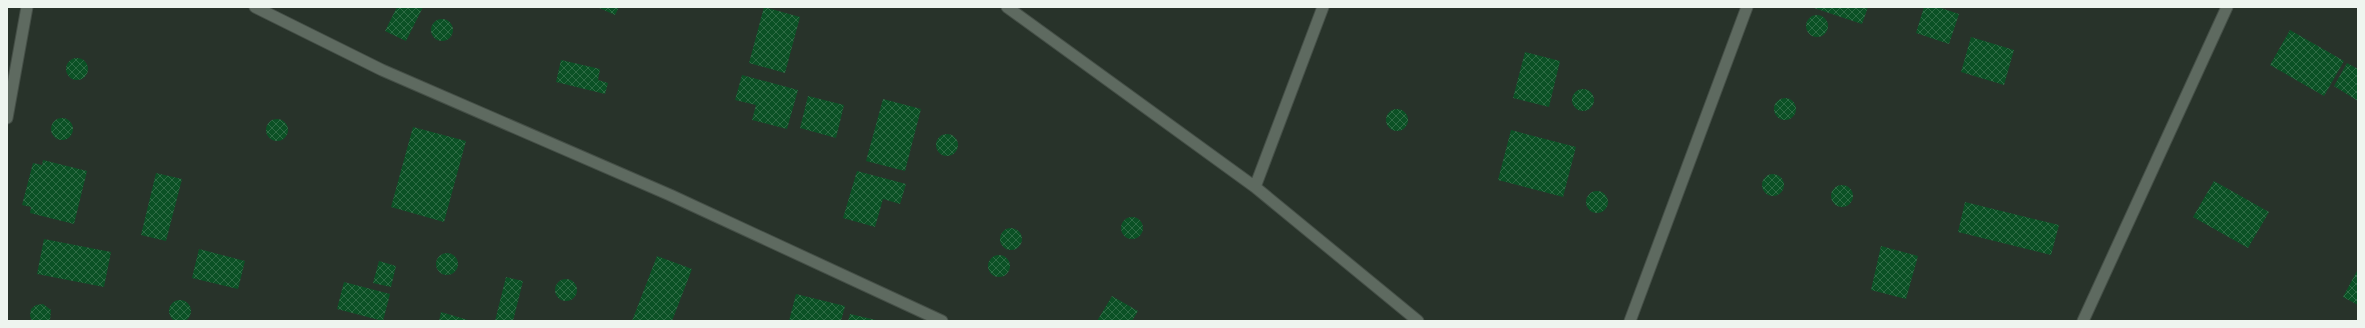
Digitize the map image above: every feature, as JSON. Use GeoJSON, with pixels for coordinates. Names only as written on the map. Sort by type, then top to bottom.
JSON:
{"type":"FeatureCollection","features":[{"type":"Feature","properties":{"kind":"street"},"geometry":{"type":"LineString","coordinates":[[7,118],[27,7]]}},
{"type":"Feature","properties":{"kind":"street"},"geometry":{"type":"LineString","coordinates":[[255,7],[382,70],[670,195],[942,321]]}},
{"type":"Feature","properties":{"kind":"street"},"geometry":{"type":"LineString","coordinates":[[1007,7],[1255,187],[1418,321]]}},
{"type":"Feature","properties":{"kind":"street"},"geometry":{"type":"LineString","coordinates":[[1255,187],[1323,7]]}},
{"type":"Feature","properties":{"kind":"street"},"geometry":{"type":"LineString","coordinates":[[1630,321],[1748,7]]}},
{"type":"Feature","properties":{"kind":"street"},"geometry":{"type":"LineString","coordinates":[[2083,321],[2227,7]]}},
{"type":"Feature","properties":{"kind":"building"},"geometry":{"type":"Polygon","coordinates":[[[397,7],[423,7],[406,41],[385,31],[397,7]]]}},
{"type":"Feature","properties":{"kind":"building"},"geometry":{"type":"Polygon","coordinates":[[[597,7],[619,7],[615,15],[597,7]]]}},
{"type":"Feature","properties":{"kind":"building"},"geometry":{"type":"Polygon","coordinates":[[[764,7],[800,17],[785,73],[749,63],[764,7]]]}},
{"type":"Feature","properties":{"kind":"building"},"geometry":{"type":"Polygon","coordinates":[[[1811,7],[1868,7],[1862,24],[1811,7]]]}},
{"type":"Feature","properties":{"kind":"building"},"geometry":{"type":"Polygon","coordinates":[[[1924,7],[1938,7],[1959,14],[1949,44],[1916,33],[1924,7]]]}},
{"type":"Feature","properties":{"kind":"building"},"geometry":{"type":"Polygon","coordinates":[[[1817,15],[1825,18],[1828,26],[1825,34],[1817,37],[1809,34],[1806,26],[1809,18],[1817,15]]]}},
{"type":"Feature","properties":{"kind":"building"},"geometry":{"type":"Polygon","coordinates":[[[442,19],[450,22],[453,30],[450,38],[442,41],[434,38],[431,30],[434,22],[442,19]]]}},
{"type":"Feature","properties":{"kind":"building"},"geometry":{"type":"Polygon","coordinates":[[[2290,30],[2344,61],[2324,96],[2270,65],[2290,30]]]}},
{"type":"Feature","properties":{"kind":"building"},"geometry":{"type":"Polygon","coordinates":[[[1971,37],[2014,50],[2004,85],[1961,72],[1971,37]]]}},
{"type":"Feature","properties":{"kind":"building"},"geometry":{"type":"Polygon","coordinates":[[[1525,52],[1560,61],[1549,107],[1513,98],[1525,52]]]}},
{"type":"Feature","properties":{"kind":"building"},"geometry":{"type":"Polygon","coordinates":[[[77,58],[85,61],[88,69],[85,77],[77,80],[69,77],[66,69],[69,61],[77,58]]]}},
{"type":"Feature","properties":{"kind":"building"},"geometry":{"type":"Polygon","coordinates":[[[561,60],[600,69],[598,80],[608,83],[605,94],[556,82],[561,60]]]}},
{"type":"Feature","properties":{"kind":"building"},"geometry":{"type":"Polygon","coordinates":[[[2347,63],[2358,69],[2358,101],[2334,86],[2347,63]]]}},
{"type":"Feature","properties":{"kind":"building"},"geometry":{"type":"Polygon","coordinates":[[[742,75],[798,90],[787,129],[752,120],[756,105],[735,100],[742,75]]]}},
{"type":"Feature","properties":{"kind":"building"},"geometry":{"type":"Polygon","coordinates":[[[1583,89],[1591,92],[1594,100],[1591,108],[1583,111],[1575,108],[1572,100],[1575,92],[1583,89]]]}},
{"type":"Feature","properties":{"kind":"building"},"geometry":{"type":"Polygon","coordinates":[[[808,96],[844,105],[836,138],[800,128],[808,96]]]}},
{"type":"Feature","properties":{"kind":"building"},"geometry":{"type":"Polygon","coordinates":[[[1785,98],[1793,101],[1796,109],[1793,117],[1785,120],[1777,117],[1774,109],[1777,101],[1785,98]]]}},
{"type":"Feature","properties":{"kind":"building"},"geometry":{"type":"Polygon","coordinates":[[[883,99],[921,109],[905,171],[866,161],[883,99]]]}},
{"type":"Feature","properties":{"kind":"building"},"geometry":{"type":"Polygon","coordinates":[[[1397,109],[1405,112],[1408,120],[1405,128],[1397,131],[1389,128],[1386,120],[1389,112],[1397,109]]]}},
{"type":"Feature","properties":{"kind":"building"},"geometry":{"type":"Polygon","coordinates":[[[62,118],[70,121],[73,129],[70,137],[62,140],[54,137],[51,129],[54,121],[62,118]]]}},
{"type":"Feature","properties":{"kind":"building"},"geometry":{"type":"Polygon","coordinates":[[[277,119],[285,122],[288,130],[285,138],[277,141],[269,138],[266,130],[269,122],[277,119]]]}},
{"type":"Feature","properties":{"kind":"building"},"geometry":{"type":"Polygon","coordinates":[[[413,127],[466,141],[444,222],[391,207],[413,127]]]}},
{"type":"Feature","properties":{"kind":"building"},"geometry":{"type":"Polygon","coordinates":[[[1511,130],[1576,147],[1563,197],[1498,180],[1511,130]]]}},
{"type":"Feature","properties":{"kind":"building"},"geometry":{"type":"Polygon","coordinates":[[[947,134],[955,137],[958,145],[955,153],[947,156],[939,153],[936,145],[939,137],[947,134]]]}},
{"type":"Feature","properties":{"kind":"building"},"geometry":{"type":"Polygon","coordinates":[[[43,160],[87,171],[74,224],[30,213],[31,207],[22,205],[33,163],[42,165],[43,160]]]}},
{"type":"Feature","properties":{"kind":"building"},"geometry":{"type":"Polygon","coordinates":[[[857,171],[906,184],[900,204],[883,199],[875,227],[843,218],[857,171]]]}},
{"type":"Feature","properties":{"kind":"building"},"geometry":{"type":"Polygon","coordinates":[[[156,173],[182,179],[166,241],[141,235],[156,173]]]}},
{"type":"Feature","properties":{"kind":"building"},"geometry":{"type":"Polygon","coordinates":[[[1773,174],[1781,177],[1784,185],[1781,193],[1773,196],[1765,193],[1762,185],[1765,177],[1773,174]]]}},
{"type":"Feature","properties":{"kind":"building"},"geometry":{"type":"Polygon","coordinates":[[[2214,181],[2269,212],[2248,248],[2193,217],[2214,181]]]}},
{"type":"Feature","properties":{"kind":"building"},"geometry":{"type":"Polygon","coordinates":[[[1842,185],[1850,188],[1853,196],[1850,204],[1842,207],[1834,204],[1831,196],[1834,188],[1842,185]]]}},
{"type":"Feature","properties":{"kind":"building"},"geometry":{"type":"Polygon","coordinates":[[[1597,191],[1605,194],[1608,202],[1605,210],[1597,213],[1589,210],[1586,202],[1589,194],[1597,191]]]}},
{"type":"Feature","properties":{"kind":"building"},"geometry":{"type":"Polygon","coordinates":[[[1965,202],[2059,225],[2051,255],[1958,232],[1965,202]]]}},
{"type":"Feature","properties":{"kind":"building"},"geometry":{"type":"Polygon","coordinates":[[[1132,217],[1140,220],[1143,228],[1140,236],[1132,239],[1124,236],[1121,228],[1124,220],[1132,217]]]}},
{"type":"Feature","properties":{"kind":"building"},"geometry":{"type":"Polygon","coordinates":[[[1011,228],[1019,231],[1022,239],[1019,247],[1011,250],[1003,247],[1000,239],[1003,231],[1011,228]]]}},
{"type":"Feature","properties":{"kind":"building"},"geometry":{"type":"Polygon","coordinates":[[[44,239],[111,252],[104,287],[37,274],[44,239]]]}},
{"type":"Feature","properties":{"kind":"building"},"geometry":{"type":"Polygon","coordinates":[[[1881,246],[1918,256],[1906,299],[1871,290],[1881,246]]]}},
{"type":"Feature","properties":{"kind":"building"},"geometry":{"type":"Polygon","coordinates":[[[199,249],[245,261],[238,289],[192,278],[199,249]]]}},
{"type":"Feature","properties":{"kind":"building"},"geometry":{"type":"Polygon","coordinates":[[[447,253],[455,256],[458,264],[455,272],[447,275],[439,272],[436,264],[439,256],[447,253]]]}},
{"type":"Feature","properties":{"kind":"building"},"geometry":{"type":"Polygon","coordinates":[[[999,255],[1007,258],[1010,266],[1007,274],[999,277],[991,274],[988,266],[991,258],[999,255]]]}},
{"type":"Feature","properties":{"kind":"building"},"geometry":{"type":"Polygon","coordinates":[[[657,256],[692,269],[672,321],[632,321],[657,256]]]}},
{"type":"Feature","properties":{"kind":"building"},"geometry":{"type":"Polygon","coordinates":[[[379,261],[396,266],[391,287],[373,283],[379,261]]]}},
{"type":"Feature","properties":{"kind":"building"},"geometry":{"type":"Polygon","coordinates":[[[2358,269],[2358,305],[2343,297],[2358,269]]]}},
{"type":"Feature","properties":{"kind":"building"},"geometry":{"type":"Polygon","coordinates":[[[506,277],[523,281],[513,321],[495,321],[506,277]]]}},
{"type":"Feature","properties":{"kind":"building"},"geometry":{"type":"Polygon","coordinates":[[[566,279],[574,282],[577,290],[574,298],[566,301],[558,298],[555,290],[558,282],[566,279]]]}},
{"type":"Feature","properties":{"kind":"building"},"geometry":{"type":"Polygon","coordinates":[[[344,282],[390,294],[383,321],[337,309],[344,282]]]}},
{"type":"Feature","properties":{"kind":"building"},"geometry":{"type":"Polygon","coordinates":[[[796,294],[845,306],[841,321],[789,321],[796,294]]]}},
{"type":"Feature","properties":{"kind":"building"},"geometry":{"type":"Polygon","coordinates":[[[1112,296],[1138,311],[1132,321],[1097,321],[1112,296]]]}},
{"type":"Feature","properties":{"kind":"building"},"geometry":{"type":"Polygon","coordinates":[[[180,300],[188,303],[191,311],[188,319],[180,322],[172,319],[169,311],[172,303],[180,300]]]}},
{"type":"Feature","properties":{"kind":"building"},"geometry":{"type":"Polygon","coordinates":[[[43,304],[51,310],[50,321],[32,321],[30,316],[31,309],[36,305],[43,304]]]}},
{"type":"Feature","properties":{"kind":"building"},"geometry":{"type":"Polygon","coordinates":[[[441,312],[468,320],[468,321],[439,321],[441,312]]]}},
{"type":"Feature","properties":{"kind":"building"},"geometry":{"type":"Polygon","coordinates":[[[850,314],[876,320],[876,321],[848,321],[850,314]]]}}]}
